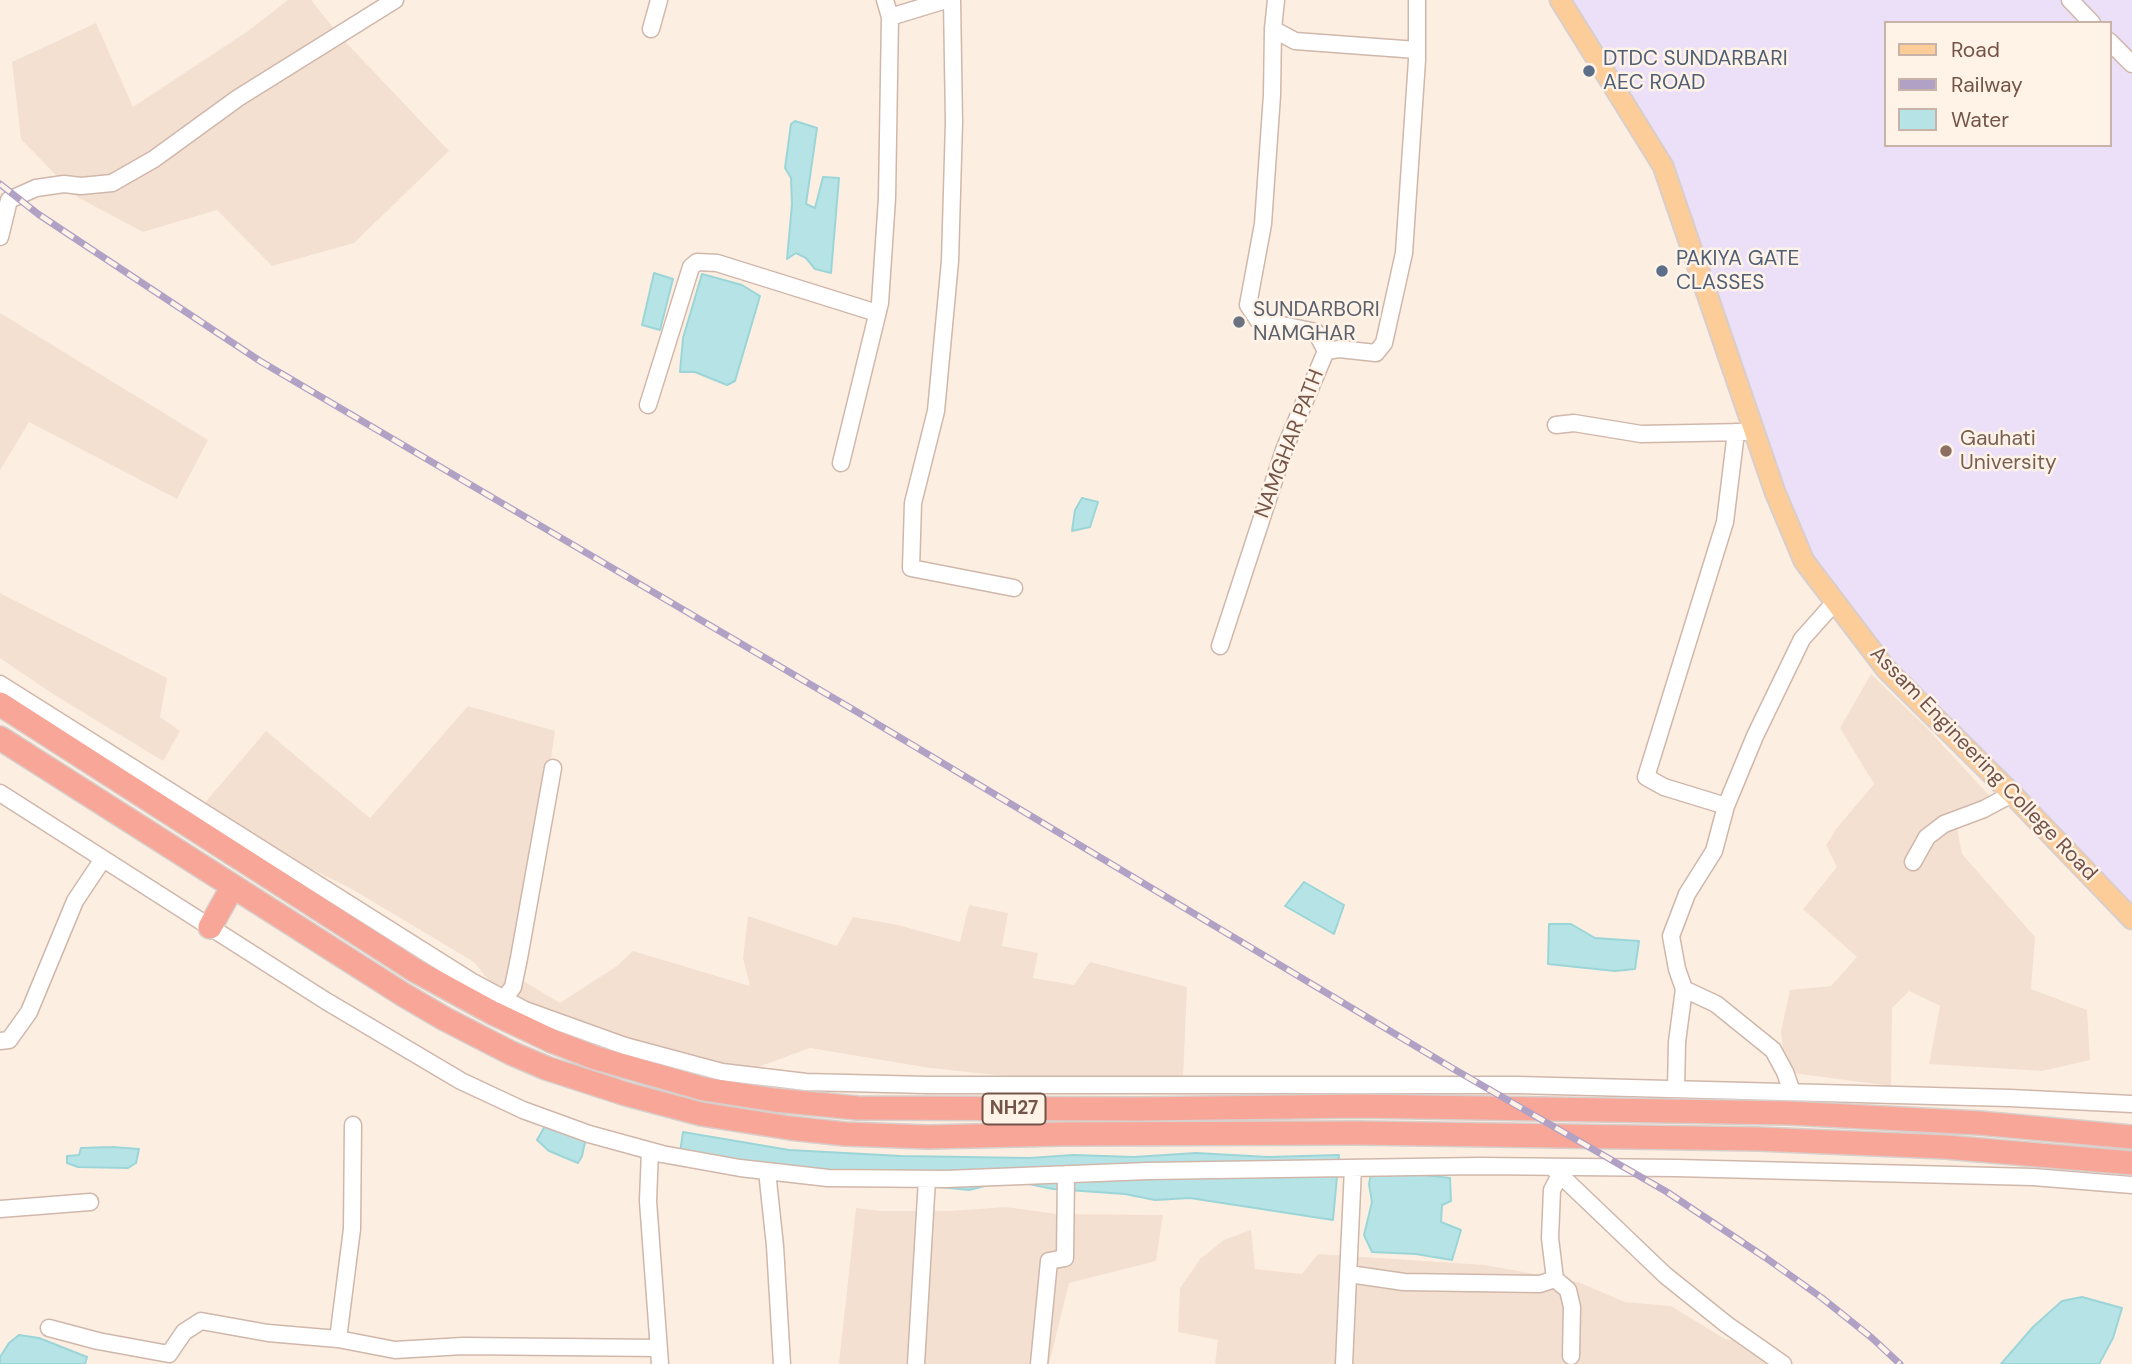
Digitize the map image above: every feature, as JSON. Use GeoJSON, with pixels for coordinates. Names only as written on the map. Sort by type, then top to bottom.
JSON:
{"type":"FeatureCollection","features":[{"type":"Feature","properties":{"kind":"highway","name":"NH27"},"geometry":{"type":"LineString","coordinates":[[0,704],[416,971],[493,1013],[552,1041],[596,1058],[704,1089],[775,1100],[857,1108],[1140,1109],[1359,1106],[1789,1113],[1979,1123],[2132,1136]]}},
{"type":"Feature","properties":{"kind":"highway","name":"NH27"},"geometry":{"type":"LineString","coordinates":[[0,738],[404,996],[511,1054],[571,1077],[701,1114],[749,1123],[845,1134],[928,1137],[1359,1133],[1758,1139],[1889,1144],[2132,1163]]}},
{"type":"Feature","properties":{"kind":"highway"},"geometry":{"type":"LineString","coordinates":[[210,927],[233,887]]}},
{"type":"Feature","properties":{"kind":"main road","name":"Assam Engineering College Road"},"geometry":{"type":"LineString","coordinates":[[1560,0],[1663,166],[1745,432],[1804,561],[1886,669],[2012,794],[2132,919]]}},
{"type":"Feature","properties":{"kind":"street"},"geometry":{"type":"LineString","coordinates":[[0,237],[9,200],[36,188],[64,184],[81,186],[112,183],[154,159],[238,98],[395,0]]}},
{"type":"Feature","properties":{"kind":"street"},"geometry":{"type":"LineString","coordinates":[[652,29],[659,0]]}},
{"type":"Feature","properties":{"kind":"street"},"geometry":{"type":"LineString","coordinates":[[841,463],[880,303],[887,198],[890,17],[885,0]]}},
{"type":"Feature","properties":{"kind":"street"},"geometry":{"type":"LineString","coordinates":[[890,17],[946,0]]}},
{"type":"Feature","properties":{"kind":"street"},"geometry":{"type":"LineString","coordinates":[[952,0],[954,122],[950,261],[936,411],[913,503],[911,568],[1014,588]]}},
{"type":"Feature","properties":{"kind":"street"},"geometry":{"type":"LineString","coordinates":[[1276,0],[1263,224],[1248,306],[1258,320],[1316,332],[1326,351]]}},
{"type":"Feature","properties":{"kind":"street","name":"NAMGHAR PATH"},"geometry":{"type":"LineString","coordinates":[[1220,646],[1284,450],[1326,351],[1339,349],[1376,353],[1384,343],[1404,253],[1418,0]]}},
{"type":"Feature","properties":{"kind":"street"},"geometry":{"type":"LineString","coordinates":[[2070,0],[2090,21]]}},
{"type":"Feature","properties":{"kind":"street"},"geometry":{"type":"LineString","coordinates":[[1273,29],[1295,41],[1417,50]]}},
{"type":"Feature","properties":{"kind":"street"},"geometry":{"type":"LineString","coordinates":[[2111,43],[2132,64]]}},
{"type":"Feature","properties":{"kind":"street"},"geometry":{"type":"LineString","coordinates":[[649,405],[691,267],[697,262],[716,263],[877,313]]}},
{"type":"Feature","properties":{"kind":"street"},"geometry":{"type":"LineString","coordinates":[[1556,425],[1574,424],[1641,434],[1745,432],[1725,522],[1646,777],[1664,788],[1726,806]]}},
{"type":"Feature","properties":{"kind":"street"},"geometry":{"type":"LineString","coordinates":[[1676,1089],[1677,1042],[1684,989],[1671,936],[1687,894],[1714,851],[1726,806],[1755,736],[1802,639],[1835,602]]}},
{"type":"Feature","properties":{"kind":"street"},"geometry":{"type":"LineString","coordinates":[[0,684],[427,955],[525,1010],[625,1046],[722,1072],[806,1082],[927,1085],[1517,1085],[2010,1098],[2132,1104]]}},
{"type":"Feature","properties":{"kind":"street"},"geometry":{"type":"LineString","coordinates":[[505,999],[513,987],[553,768]]}},
{"type":"Feature","properties":{"kind":"street"},"geometry":{"type":"LineString","coordinates":[[0,793],[384,1037],[461,1082],[523,1110],[589,1134],[650,1151],[828,1178],[927,1179],[1353,1168],[1556,1171],[1676,1168],[2033,1177],[2132,1185]]}},
{"type":"Feature","properties":{"kind":"street"},"geometry":{"type":"LineString","coordinates":[[1913,862],[1927,837],[1944,824],[1984,809],[2012,794]]}},
{"type":"Feature","properties":{"kind":"street"},"geometry":{"type":"LineString","coordinates":[[0,1041],[9,1040],[29,1012],[75,901],[103,859]]}},
{"type":"Feature","properties":{"kind":"street"},"geometry":{"type":"LineString","coordinates":[[1684,989],[1716,1004],[1773,1050],[1792,1092]]}},
{"type":"Feature","properties":{"kind":"street"},"geometry":{"type":"LineString","coordinates":[[338,1339],[352,1230],[353,1125]]}},
{"type":"Feature","properties":{"kind":"street"},"geometry":{"type":"LineString","coordinates":[[49,1328],[98,1341],[169,1354],[184,1332],[201,1321],[268,1333],[338,1339],[395,1350],[463,1346],[543,1347],[660,1356],[648,1200],[650,1151]]}},
{"type":"Feature","properties":{"kind":"street"},"geometry":{"type":"LineString","coordinates":[[1343,1364],[1353,1168]]}},
{"type":"Feature","properties":{"kind":"street"},"geometry":{"type":"LineString","coordinates":[[768,1171],[782,1364]]}},
{"type":"Feature","properties":{"kind":"street"},"geometry":{"type":"LineString","coordinates":[[1556,1171],[1552,1190],[1550,1238],[1555,1279],[1568,1290],[1572,1307],[1571,1356]]}},
{"type":"Feature","properties":{"kind":"street"},"geometry":{"type":"LineString","coordinates":[[1556,1171],[1665,1275],[1726,1324],[1784,1364]]}},
{"type":"Feature","properties":{"kind":"street"},"geometry":{"type":"LineString","coordinates":[[1039,1364],[1049,1261],[1065,1258],[1066,1174]]}},
{"type":"Feature","properties":{"kind":"street"},"geometry":{"type":"LineString","coordinates":[[916,1364],[927,1179]]}},
{"type":"Feature","properties":{"kind":"street"},"geometry":{"type":"LineString","coordinates":[[0,1209],[90,1202]]}},
{"type":"Feature","properties":{"kind":"street"},"geometry":{"type":"LineString","coordinates":[[1349,1274],[1404,1282],[1540,1284],[1555,1279]]}},
{"type":"Feature","properties":{"kind":"street"},"geometry":{"type":"LineString","coordinates":[[541,1364],[543,1347]]}},
{"type":"Feature","properties":{"kind":"shaded area"},"geometry":{"type":"Polygon","coordinates":[[[288,0],[311,0],[339,35],[449,151],[354,243],[272,266],[217,210],[143,232],[77,197],[21,139],[12,62],[96,23],[133,107],[248,31],[288,0]]]}},
{"type":"Feature","properties":{"kind":"shaded area","name":"Gauhati University"},"geometry":{"type":"Polygon","coordinates":[[[1560,0],[2132,0],[2132,919],[1886,669],[1804,561],[1663,166],[1560,0]]]}},
{"type":"Feature","properties":{"kind":"shaded area"},"geometry":{"type":"Polygon","coordinates":[[[0,313],[208,440],[177,499],[29,422],[0,470],[0,313]]]}},
{"type":"Feature","properties":{"kind":"shaded area"},"geometry":{"type":"Polygon","coordinates":[[[0,593],[167,678],[160,717],[180,731],[163,761],[53,694],[0,658],[0,593]]]}},
{"type":"Feature","properties":{"kind":"shaded area"},"geometry":{"type":"Polygon","coordinates":[[[1871,674],[1925,726],[1996,803],[1956,823],[1962,854],[2035,937],[2031,989],[2087,1010],[2090,1060],[2042,1071],[1929,1064],[1940,1006],[1909,991],[1892,1008],[1891,1086],[1785,1072],[1781,1031],[1790,990],[1831,986],[1857,957],[1803,909],[1837,867],[1826,845],[1874,784],[1840,728],[1871,674]]]}},
{"type":"Feature","properties":{"kind":"shaded area"},"geometry":{"type":"Polygon","coordinates":[[[468,706],[555,731],[530,899],[515,976],[560,1003],[617,966],[633,951],[750,986],[743,958],[748,916],[837,946],[853,917],[898,925],[960,942],[969,905],[1008,913],[1002,946],[1038,953],[1033,978],[1074,985],[1090,962],[1187,987],[1183,1079],[1034,1079],[930,1068],[810,1048],[723,1080],[606,1053],[595,1029],[510,1007],[474,962],[203,805],[266,731],[370,818],[468,706]]]}},
{"type":"Feature","properties":{"kind":"shaded area"},"geometry":{"type":"Polygon","coordinates":[[[1006,1207],[1057,1214],[1163,1215],[1156,1261],[1069,1283],[1049,1364],[839,1364],[856,1208],[881,1211],[949,1211],[1006,1207]]]}},
{"type":"Feature","properties":{"kind":"shaded area"},"geometry":{"type":"Polygon","coordinates":[[[1251,1230],[1255,1269],[1302,1274],[1318,1254],[1485,1265],[1578,1282],[1625,1302],[1671,1306],[1725,1339],[1759,1345],[1780,1364],[1215,1364],[1218,1340],[1178,1332],[1180,1288],[1200,1259],[1224,1240],[1251,1230]]]}},
{"type":"Feature","properties":{"kind":"water"},"geometry":{"type":"Polygon","coordinates":[[[795,121],[817,128],[806,204],[815,208],[823,177],[839,178],[831,273],[815,269],[806,258],[796,253],[787,259],[792,204],[791,178],[785,168],[791,124],[795,121]]]}},
{"type":"Feature","properties":{"kind":"water"},"geometry":{"type":"Polygon","coordinates":[[[654,273],[673,279],[660,330],[642,325],[654,273]]]}},
{"type":"Feature","properties":{"kind":"water"},"geometry":{"type":"Polygon","coordinates":[[[702,274],[742,285],[760,296],[735,381],[727,385],[695,372],[680,372],[683,338],[702,274]]]}},
{"type":"Feature","properties":{"kind":"water"},"geometry":{"type":"Polygon","coordinates":[[[1082,498],[1098,502],[1090,527],[1072,531],[1075,510],[1082,498]]]}},
{"type":"Feature","properties":{"kind":"water"},"geometry":{"type":"Polygon","coordinates":[[[1304,882],[1344,905],[1334,934],[1285,906],[1304,882]]]}},
{"type":"Feature","properties":{"kind":"water"},"geometry":{"type":"Polygon","coordinates":[[[1549,924],[1571,924],[1595,938],[1639,941],[1635,969],[1615,971],[1548,964],[1549,924]]]}},
{"type":"Feature","properties":{"kind":"water"},"geometry":{"type":"Polygon","coordinates":[[[553,1112],[587,1133],[578,1163],[549,1151],[537,1140],[553,1112]]]}},
{"type":"Feature","properties":{"kind":"water"},"geometry":{"type":"Polygon","coordinates":[[[683,1132],[789,1150],[901,1156],[1134,1157],[1196,1153],[1268,1157],[1339,1155],[1333,1220],[1190,1198],[1155,1200],[1125,1194],[1053,1189],[1009,1180],[969,1190],[679,1160],[683,1132]]]}},
{"type":"Feature","properties":{"kind":"water"},"geometry":{"type":"Polygon","coordinates":[[[81,1148],[139,1149],[136,1163],[128,1168],[78,1167],[67,1163],[67,1156],[79,1155],[81,1148]]]}},
{"type":"Feature","properties":{"kind":"water"},"geometry":{"type":"Polygon","coordinates":[[[1372,1169],[1450,1178],[1451,1201],[1442,1205],[1441,1222],[1461,1230],[1452,1260],[1416,1254],[1372,1252],[1364,1235],[1372,1202],[1369,1184],[1372,1169]]]}},
{"type":"Feature","properties":{"kind":"water"},"geometry":{"type":"Polygon","coordinates":[[[2082,1297],[2122,1308],[2113,1338],[2099,1364],[2001,1364],[2033,1327],[2062,1301],[2082,1297]]]}},
{"type":"Feature","properties":{"kind":"water"},"geometry":{"type":"Polygon","coordinates":[[[19,1335],[39,1338],[87,1357],[85,1364],[0,1364],[0,1357],[9,1343],[19,1335]]]}},
{"type":"Feature","properties":{"kind":"railway"},"geometry":{"type":"LineString","coordinates":[[0,184],[38,214],[260,361],[859,713],[1452,1068],[1667,1192],[1822,1298],[1900,1364]]}},
{"type":"Feature","properties":{"kind":"place","name":"DTDC SUNDARBARI AEC ROAD"},"geometry":{"type":"Point","coordinates":[1589,71]}},
{"type":"Feature","properties":{"kind":"place","name":"PAKIYA GATE CLASSES"},"geometry":{"type":"Point","coordinates":[1662,271]}},
{"type":"Feature","properties":{"kind":"place","name":"SUNDARBORI NAMGHAR"},"geometry":{"type":"Point","coordinates":[1239,322]}},
{"type":"Feature","properties":{"kind":"place","name":"Gauhati University"},"geometry":{"type":"Point","coordinates":[1946,451]}}]}
